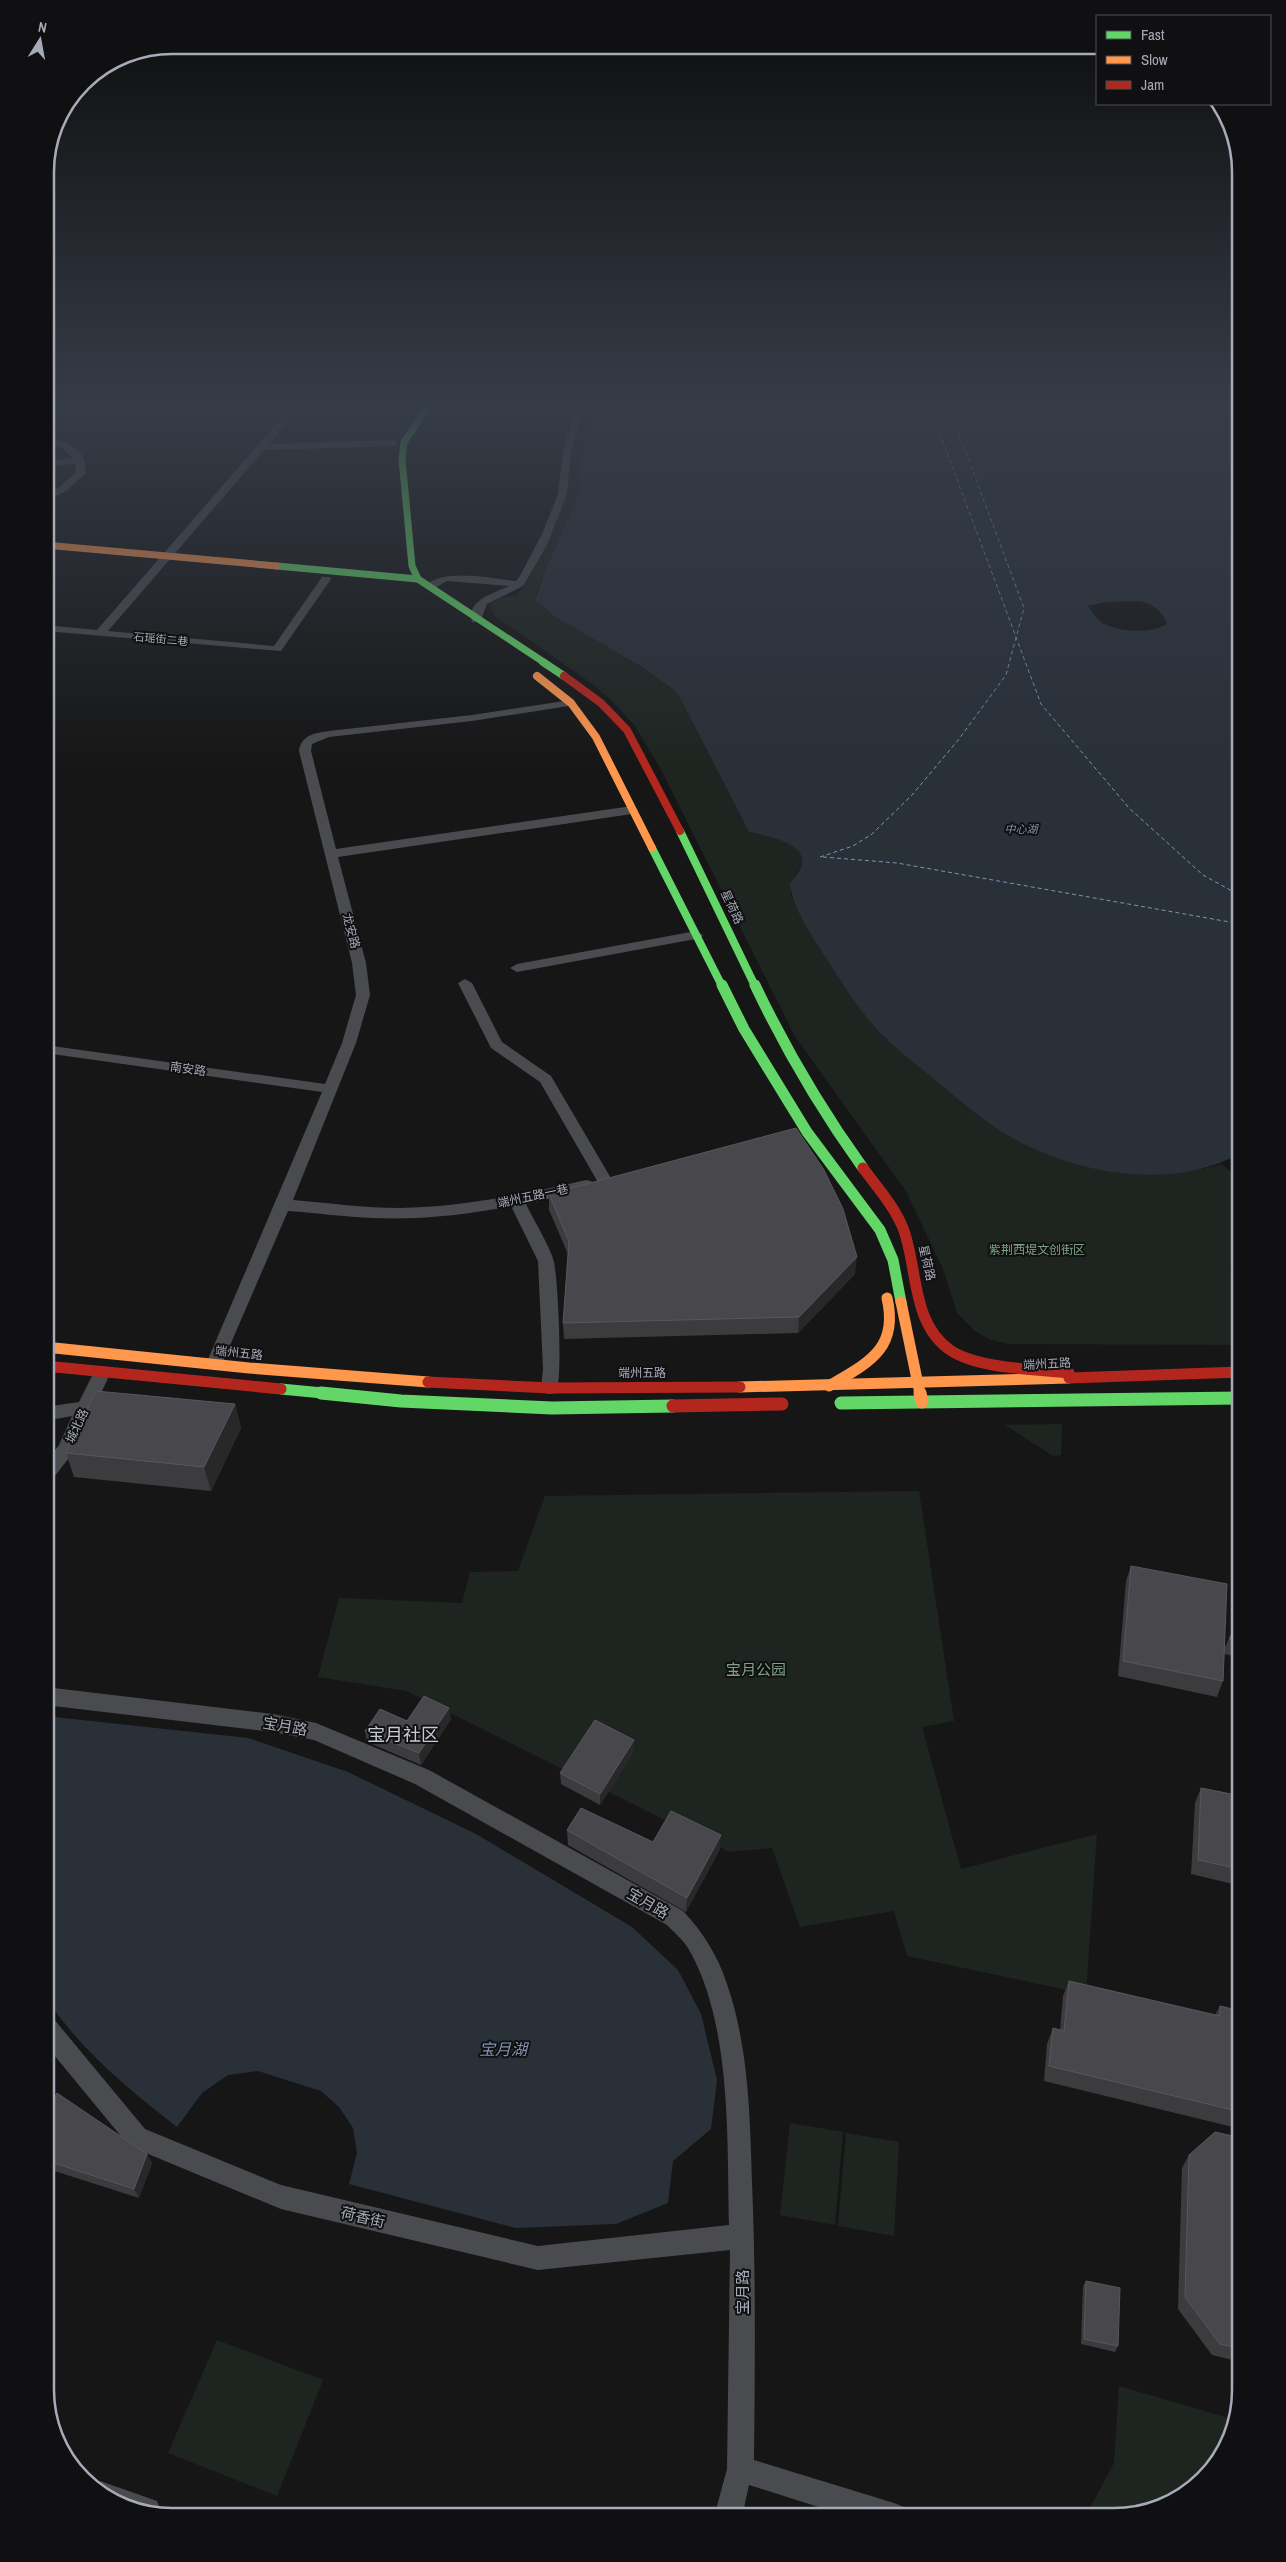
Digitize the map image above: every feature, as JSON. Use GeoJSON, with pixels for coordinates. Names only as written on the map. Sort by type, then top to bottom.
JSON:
{"type":"FeatureCollection","features":[{"type":"Feature","properties":{"kind":"street"},"geometry":{"type":"LineString","coordinates":[[100,633],[191,527]]}},
{"type":"Feature","properties":{"kind":"street"},"geometry":{"type":"LineString","coordinates":[[404,527],[407,585]]}},
{"type":"Feature","properties":{"kind":"street"},"geometry":{"type":"LineString","coordinates":[[54,554],[162,560],[378,579],[407,585],[418,579],[411,557],[408,527]]}},
{"type":"Feature","properties":{"kind":"street"},"geometry":{"type":"LineString","coordinates":[[476,620],[479,607],[486,599],[519,584],[548,527]]}},
{"type":"Feature","properties":{"kind":"street"},"geometry":{"type":"LineString","coordinates":[[54,546],[326,579],[378,579]]}},
{"type":"Feature","properties":{"kind":"street"},"geometry":{"type":"LineString","coordinates":[[429,587],[438,580],[447,578],[519,584]]}},
{"type":"Feature","properties":{"kind":"street"},"geometry":{"type":"LineString","coordinates":[[277,649],[326,579]]}},
{"type":"Feature","properties":{"kind":"street","name":"星荷路"},"geometry":{"type":"LineString","coordinates":[[418,579],[446,604],[476,620],[574,683],[601,703],[627,730],[634,762],[692,854],[774,1026],[843,1140],[890,1205],[903,1228],[912,1255],[925,1318],[935,1334],[950,1350],[974,1360],[1093,1376]]}},
{"type":"Feature","properties":{"kind":"street","name":"石瑶街二巷"},"geometry":{"type":"LineString","coordinates":[[54,629],[277,649]]}},
{"type":"Feature","properties":{"kind":"street"},"geometry":{"type":"LineString","coordinates":[[526,669],[572,703],[596,737],[696,936],[800,1134],[880,1230],[893,1260],[922,1402]]}},
{"type":"Feature","properties":{"kind":"street","name":"龙安路"},"geometry":{"type":"LineString","coordinates":[[214,1364],[331,1089],[363,995],[359,962],[305,751],[305,744],[308,739],[329,734],[472,718],[572,703]]}},
{"type":"Feature","properties":{"kind":"street"},"geometry":{"type":"LineString","coordinates":[[609,766],[634,762]]}},
{"type":"Feature","properties":{"kind":"street"},"geometry":{"type":"LineString","coordinates":[[331,854],[632,810]]}},
{"type":"Feature","properties":{"kind":"street"},"geometry":{"type":"LineString","coordinates":[[657,859],[692,854]]}},
{"type":"Feature","properties":{"kind":"street"},"geometry":{"type":"LineString","coordinates":[[517,968],[696,936]]}},
{"type":"Feature","properties":{"kind":"street"},"geometry":{"type":"LineString","coordinates":[[465,982],[496,1045],[546,1079],[604,1180]]}},
{"type":"Feature","properties":{"kind":"street","name":"南安路"},"geometry":{"type":"LineString","coordinates":[[54,1050],[331,1089]]}},
{"type":"Feature","properties":{"kind":"street","name":"端州五路一巷"},"geometry":{"type":"LineString","coordinates":[[283,1205],[375,1213],[438,1211],[517,1202],[623,1176]]}},
{"type":"Feature","properties":{"kind":"street"},"geometry":{"type":"LineString","coordinates":[[517,1202],[546,1261],[552,1369],[550,1388]]}},
{"type":"Feature","properties":{"kind":"street"},"geometry":{"type":"LineString","coordinates":[[880,1230],[881,1264]]}},
{"type":"Feature","properties":{"kind":"street"},"geometry":{"type":"LineString","coordinates":[[830,1386],[858,1368],[877,1351],[885,1340],[890,1329],[884,1284]]}},
{"type":"Feature","properties":{"kind":"street","name":"端州五路"},"geometry":{"type":"LineString","coordinates":[[54,1349],[408,1381],[550,1388],[830,1386],[1232,1372]]}},
{"type":"Feature","properties":{"kind":"street"},"geometry":{"type":"LineString","coordinates":[[54,1367],[400,1405],[552,1408],[798,1404]]}},
{"type":"Feature","properties":{"kind":"street","name":"城北路"},"geometry":{"type":"LineString","coordinates":[[54,1464],[66,1449],[102,1372]]}},
{"type":"Feature","properties":{"kind":"street"},"geometry":{"type":"LineString","coordinates":[[199,1396],[204,1382]]}},
{"type":"Feature","properties":{"kind":"street"},"geometry":{"type":"LineString","coordinates":[[827,1404],[1232,1398]]}},
{"type":"Feature","properties":{"kind":"street"},"geometry":{"type":"LineString","coordinates":[[54,1413],[86,1408]]}},
{"type":"Feature","properties":{"kind":"street","name":"宝月路"},"geometry":{"type":"LineString","coordinates":[[54,1697],[273,1723],[316,1732],[422,1777],[675,1918],[695,1939],[707,1961],[716,1984],[726,2021],[738,2106],[742,2236],[740,2469],[730,2508]]}},
{"type":"Feature","properties":{"kind":"street","name":"荷香街"},"geometry":{"type":"LineString","coordinates":[[54,2037],[137,2138],[281,2197],[538,2258],[742,2236]]}},
{"type":"Feature","properties":{"kind":"street"},"geometry":{"type":"LineString","coordinates":[[740,2469],[865,2508]]}},
{"type":"Feature","properties":{"kind":"green space","name":"紫荆西堤文创街区"},"geometry":{"type":"Polygon","coordinates":[[[550,527],[565,527],[535,595],[539,604],[554,616],[642,667],[674,690],[679,696],[749,832],[789,843],[800,854],[802,863],[795,875],[791,895],[846,988],[886,1039],[1117,1172],[1182,1172],[1221,1164],[1232,1172],[1232,1260],[1230,1267],[1232,1286],[1232,1345],[1009,1344],[991,1340],[976,1332],[957,1313],[943,1269],[906,1191],[796,1038],[660,768],[635,726],[611,700],[591,683],[495,616],[489,605],[501,597],[517,596],[523,587],[550,527]]]}},
{"type":"Feature","properties":{"kind":"green space"},"geometry":{"type":"Polygon","coordinates":[[[1062,1424],[1061,1455],[1053,1456],[1005,1425],[1062,1424]]]}},
{"type":"Feature","properties":{"kind":"green space","name":"宝月公园"},"geometry":{"type":"Polygon","coordinates":[[[919,1491],[954,1721],[922,1727],[961,1869],[1097,1834],[1086,1994],[907,1956],[894,1911],[800,1927],[772,1848],[729,1852],[406,1691],[318,1677],[339,1598],[462,1603],[470,1572],[518,1571],[545,1496],[919,1491]]]}},
{"type":"Feature","properties":{"kind":"green space"},"geometry":{"type":"Polygon","coordinates":[[[790,2123],[843,2132],[835,2225],[780,2215],[790,2123]]]}},
{"type":"Feature","properties":{"kind":"green space"},"geometry":{"type":"Polygon","coordinates":[[[846,2133],[899,2142],[894,2236],[838,2226],[846,2133]]]}},
{"type":"Feature","properties":{"kind":"green space"},"geometry":{"type":"Polygon","coordinates":[[[217,2340],[323,2380],[277,2496],[168,2453],[217,2340]]]}},
{"type":"Feature","properties":{"kind":"green space"},"geometry":{"type":"Polygon","coordinates":[[[1119,2386],[1229,2418],[1220,2443],[1212,2456],[1192,2479],[1180,2488],[1159,2499],[1137,2506],[1090,2508],[1114,2463],[1119,2386]]]}},
{"type":"Feature","properties":{"kind":"water","name":"中心湖"},"geometry":{"type":"Polygon","coordinates":[[[564,527],[1232,527],[1232,1157],[1216,1164],[1190,1171],[1134,1174],[1105,1171],[1051,1156],[1026,1145],[987,1122],[905,1055],[876,1028],[858,1006],[800,914],[795,904],[790,884],[802,864],[798,850],[783,841],[749,832],[679,696],[674,690],[642,667],[554,616],[535,600],[564,527]],[[1140,601],[1105,602],[1088,606],[1104,624],[1119,629],[1145,631],[1167,624],[1154,606],[1140,601]]]}},
{"type":"Feature","properties":{"kind":"water","name":"宝月湖"},"geometry":{"type":"Polygon","coordinates":[[[54,1717],[248,1738],[348,1772],[476,1834],[632,1927],[678,1970],[701,2014],[717,2080],[711,2129],[673,2161],[668,2203],[616,2224],[516,2228],[349,2184],[357,2153],[353,2128],[339,2107],[321,2091],[258,2071],[228,2075],[202,2093],[177,2127],[105,2067],[54,2009],[54,1717]]]}},
{"type":"Feature","properties":{"kind":"building"},"geometry":{"type":"Polygon","coordinates":[[[796,1128],[824,1170],[843,1209],[857,1257],[799,1317],[563,1323],[569,1241],[549,1194],[796,1128]]]}},
{"type":"Feature","properties":{"kind":"building"},"geometry":{"type":"Polygon","coordinates":[[[96,1391],[235,1404],[204,1467],[66,1453],[96,1391]]]}},
{"type":"Feature","properties":{"kind":"building"},"geometry":{"type":"Polygon","coordinates":[[[1131,1566],[1227,1584],[1223,1681],[1123,1661],[1131,1566]]]}},
{"type":"Feature","properties":{"kind":"building"},"geometry":{"type":"Polygon","coordinates":[[[424,1696],[449,1708],[419,1753],[365,1731],[380,1709],[407,1721],[424,1696]]]}},
{"type":"Feature","properties":{"kind":"building"},"geometry":{"type":"Polygon","coordinates":[[[595,1720],[634,1740],[600,1794],[560,1773],[595,1720]]]}},
{"type":"Feature","properties":{"kind":"building"},"geometry":{"type":"Polygon","coordinates":[[[1201,1788],[1232,1794],[1232,1867],[1198,1860],[1201,1788]]]}},
{"type":"Feature","properties":{"kind":"building"},"geometry":{"type":"Polygon","coordinates":[[[581,1808],[653,1842],[671,1811],[721,1835],[687,1898],[567,1830],[581,1808]]]}},
{"type":"Feature","properties":{"kind":"building"},"geometry":{"type":"Polygon","coordinates":[[[1069,1981],[1220,2016],[1220,2006],[1232,2009],[1232,2110],[1049,2066],[1053,2028],[1064,2031],[1069,1981]]]}},
{"type":"Feature","properties":{"kind":"building"},"geometry":{"type":"Polygon","coordinates":[[[57,2093],[147,2154],[134,2189],[54,2163],[54,2099],[57,2093]]]}},
{"type":"Feature","properties":{"kind":"building"},"geometry":{"type":"Polygon","coordinates":[[[1215,2132],[1232,2136],[1232,2347],[1220,2344],[1185,2297],[1189,2155],[1215,2132]]]}},
{"type":"Feature","properties":{"kind":"building"},"geometry":{"type":"Polygon","coordinates":[[[1086,2281],[1120,2288],[1118,2346],[1084,2339],[1086,2281]]]}},
{"type":"Feature","properties":{"kind":"ferry route"},"geometry":{"type":"LineString","coordinates":[[975,527],[1016,637]]}},
{"type":"Feature","properties":{"kind":"ferry route"},"geometry":{"type":"LineString","coordinates":[[994,527],[1024,608],[1016,637]]}},
{"type":"Feature","properties":{"kind":"ferry route"},"geometry":{"type":"LineString","coordinates":[[820,857],[853,846],[872,834],[912,795],[959,739],[1006,675],[1016,637]]}},
{"type":"Feature","properties":{"kind":"ferry route"},"geometry":{"type":"LineString","coordinates":[[1016,637],[1041,704],[1129,808],[1203,875],[1232,891]]}},
{"type":"Feature","properties":{"kind":"ferry route"},"geometry":{"type":"LineString","coordinates":[[823,857],[897,863],[1232,922]]}},
{"type":"Feature","properties":{"kind":"traffic: fast"},"geometry":{"type":"LineString","coordinates":[[408,527],[412,566],[418,579],[564,676]]}},
{"type":"Feature","properties":{"kind":"traffic: fast"},"geometry":{"type":"LineString","coordinates":[[277,566],[418,579]]}},
{"type":"Feature","properties":{"kind":"traffic: fast"},"geometry":{"type":"LineString","coordinates":[[680,831],[774,1025],[843,1140],[863,1168]]}},
{"type":"Feature","properties":{"kind":"traffic: fast"},"geometry":{"type":"LineString","coordinates":[[652,848],[744,1029],[807,1132],[880,1230],[893,1260],[901,1302]]}},
{"type":"Feature","properties":{"kind":"traffic: fast"},"geometry":{"type":"LineString","coordinates":[[281,1389],[401,1401],[552,1408],[673,1406]]}},
{"type":"Feature","properties":{"kind":"traffic: fast"},"geometry":{"type":"LineString","coordinates":[[841,1403],[1232,1398]]}},
{"type":"Feature","properties":{"kind":"traffic: slow"},"geometry":{"type":"LineString","coordinates":[[54,546],[277,566]]}},
{"type":"Feature","properties":{"kind":"traffic: slow"},"geometry":{"type":"LineString","coordinates":[[537,676],[571,703],[596,737],[652,848]]}},
{"type":"Feature","properties":{"kind":"traffic: slow"},"geometry":{"type":"LineString","coordinates":[[829,1386],[867,1362],[883,1345],[891,1325],[887,1298]]}},
{"type":"Feature","properties":{"kind":"traffic: slow"},"geometry":{"type":"LineString","coordinates":[[901,1302],[922,1402]]}},
{"type":"Feature","properties":{"kind":"traffic: slow"},"geometry":{"type":"LineString","coordinates":[[54,1348],[249,1368],[428,1382]]}},
{"type":"Feature","properties":{"kind":"traffic: slow"},"geometry":{"type":"LineString","coordinates":[[740,1387],[1069,1378]]}},
{"type":"Feature","properties":{"kind":"traffic: jam"},"geometry":{"type":"LineString","coordinates":[[564,676],[601,703],[627,730],[680,831]]}},
{"type":"Feature","properties":{"kind":"traffic: jam"},"geometry":{"type":"LineString","coordinates":[[863,1168],[890,1205],[903,1229],[923,1310],[929,1325],[938,1339],[950,1350],[974,1360],[1069,1373]]}},
{"type":"Feature","properties":{"kind":"traffic: jam"},"geometry":{"type":"LineString","coordinates":[[54,1367],[281,1389]]}},
{"type":"Feature","properties":{"kind":"traffic: jam"},"geometry":{"type":"LineString","coordinates":[[1069,1378],[1232,1372]]}},
{"type":"Feature","properties":{"kind":"traffic: jam"},"geometry":{"type":"LineString","coordinates":[[428,1382],[550,1388],[740,1387]]}},
{"type":"Feature","properties":{"kind":"traffic: jam"},"geometry":{"type":"LineString","coordinates":[[673,1406],[782,1404]]}},
{"type":"Feature","properties":{"kind":"district","name":"宝月社区"},"geometry":{"type":"Point","coordinates":[403,1734]}}]}
